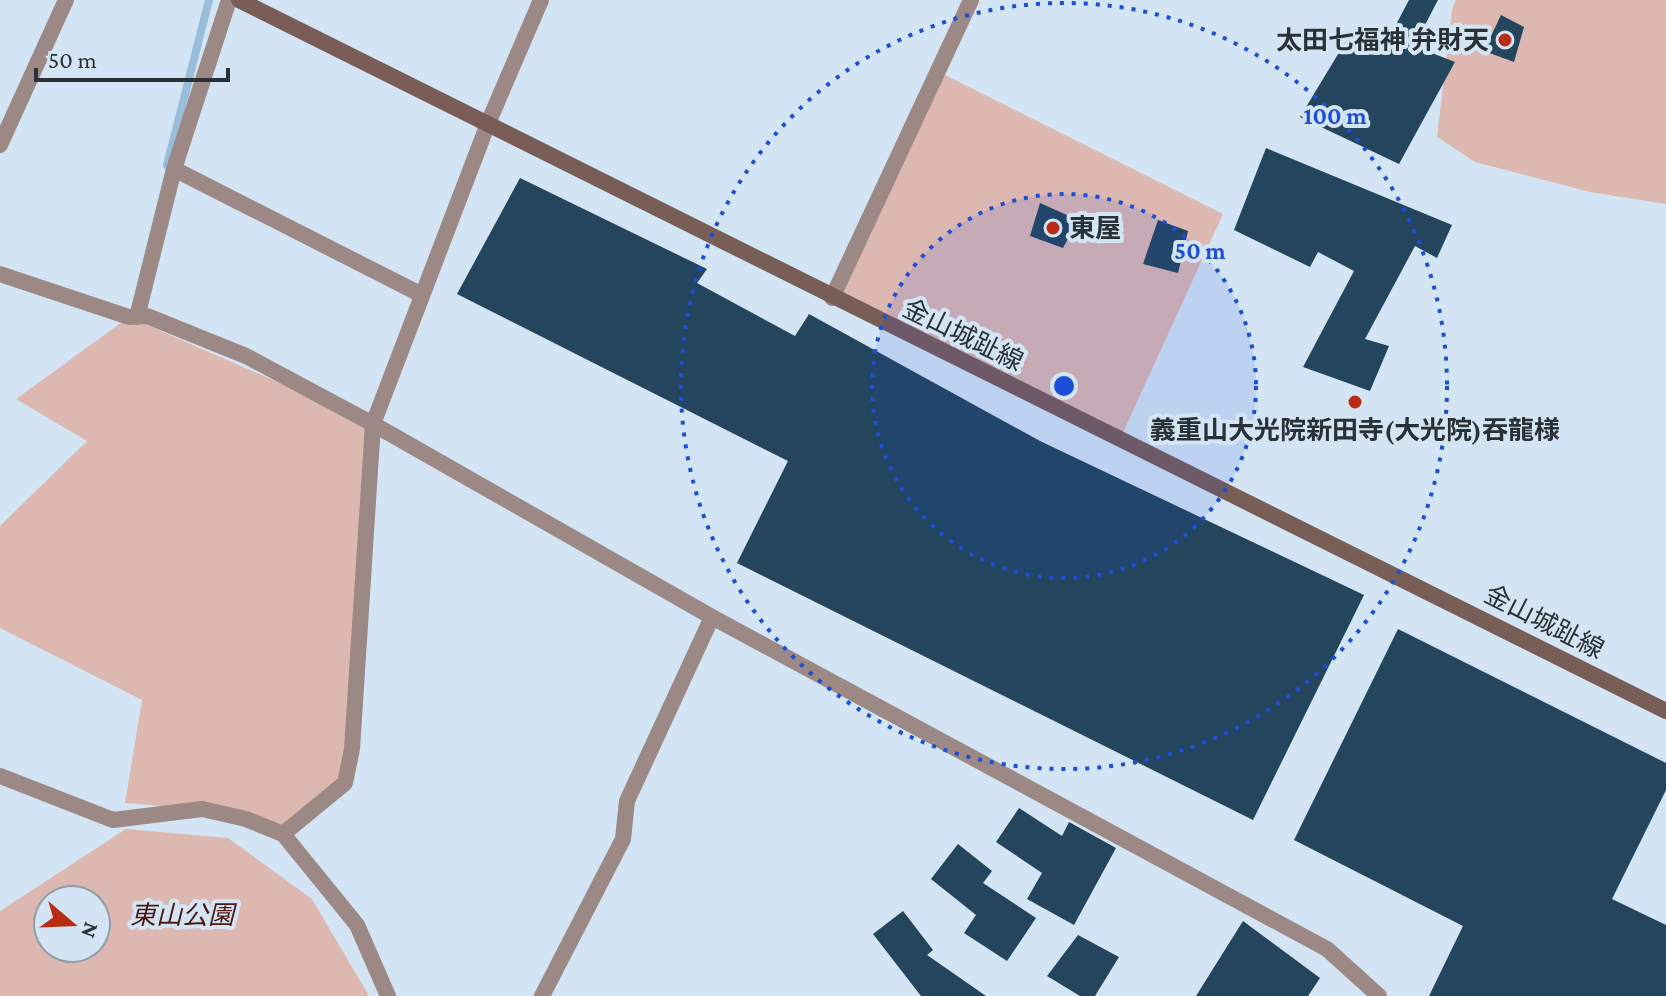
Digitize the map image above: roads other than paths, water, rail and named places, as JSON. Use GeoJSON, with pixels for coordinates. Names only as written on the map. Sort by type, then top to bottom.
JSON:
{"type":"FeatureCollection","features":[{"type":"Feature","properties":{"kind":"main road","name":"金山城趾線"},"geometry":{"type":"LineString","coordinates":[[239,0],[1666,711]]}},
{"type":"Feature","properties":{"kind":"street"},"geometry":{"type":"LineString","coordinates":[[0,145],[66,0]]}},
{"type":"Feature","properties":{"kind":"street"},"geometry":{"type":"LineString","coordinates":[[137,317],[174,169],[229,0]]}},
{"type":"Feature","properties":{"kind":"street"},"geometry":{"type":"LineString","coordinates":[[283,834],[345,783],[353,734],[373,424],[488,125],[541,0]]}},
{"type":"Feature","properties":{"kind":"street"},"geometry":{"type":"LineString","coordinates":[[832,298],[971,0]]}},
{"type":"Feature","properties":{"kind":"street"},"geometry":{"type":"LineString","coordinates":[[174,169],[422,295]]}},
{"type":"Feature","properties":{"kind":"street"},"geometry":{"type":"LineString","coordinates":[[0,274],[137,317],[147,316],[246,356],[373,424],[712,617],[1327,949],[1379,996]]}},
{"type":"Feature","properties":{"kind":"street"},"geometry":{"type":"LineString","coordinates":[[542,996],[623,839],[627,801],[712,617]]}},
{"type":"Feature","properties":{"kind":"street"},"geometry":{"type":"LineString","coordinates":[[0,776],[113,820],[202,809],[246,819],[283,834],[357,925],[388,996]]}},
{"type":"Feature","properties":{"kind":"waterway"},"geometry":{"type":"LineString","coordinates":[[167,165],[209,0]]}},
{"type":"Feature","properties":{"kind":"place","name":"太田七福神 弁財天"},"geometry":{"type":"Point","coordinates":[1505,40]}},
{"type":"Feature","properties":{"kind":"place","name":"東屋"},"geometry":{"type":"Point","coordinates":[1053,228]}},
{"type":"Feature","properties":{"kind":"place","name":"義重山大光院新田寺(大光院)吞龍様"},"geometry":{"type":"Point","coordinates":[1355,402]}},
{"type":"Feature","properties":{"kind":"park label","name":"東山公園"},"geometry":{"type":"Point","coordinates":[182,915]}}]}
